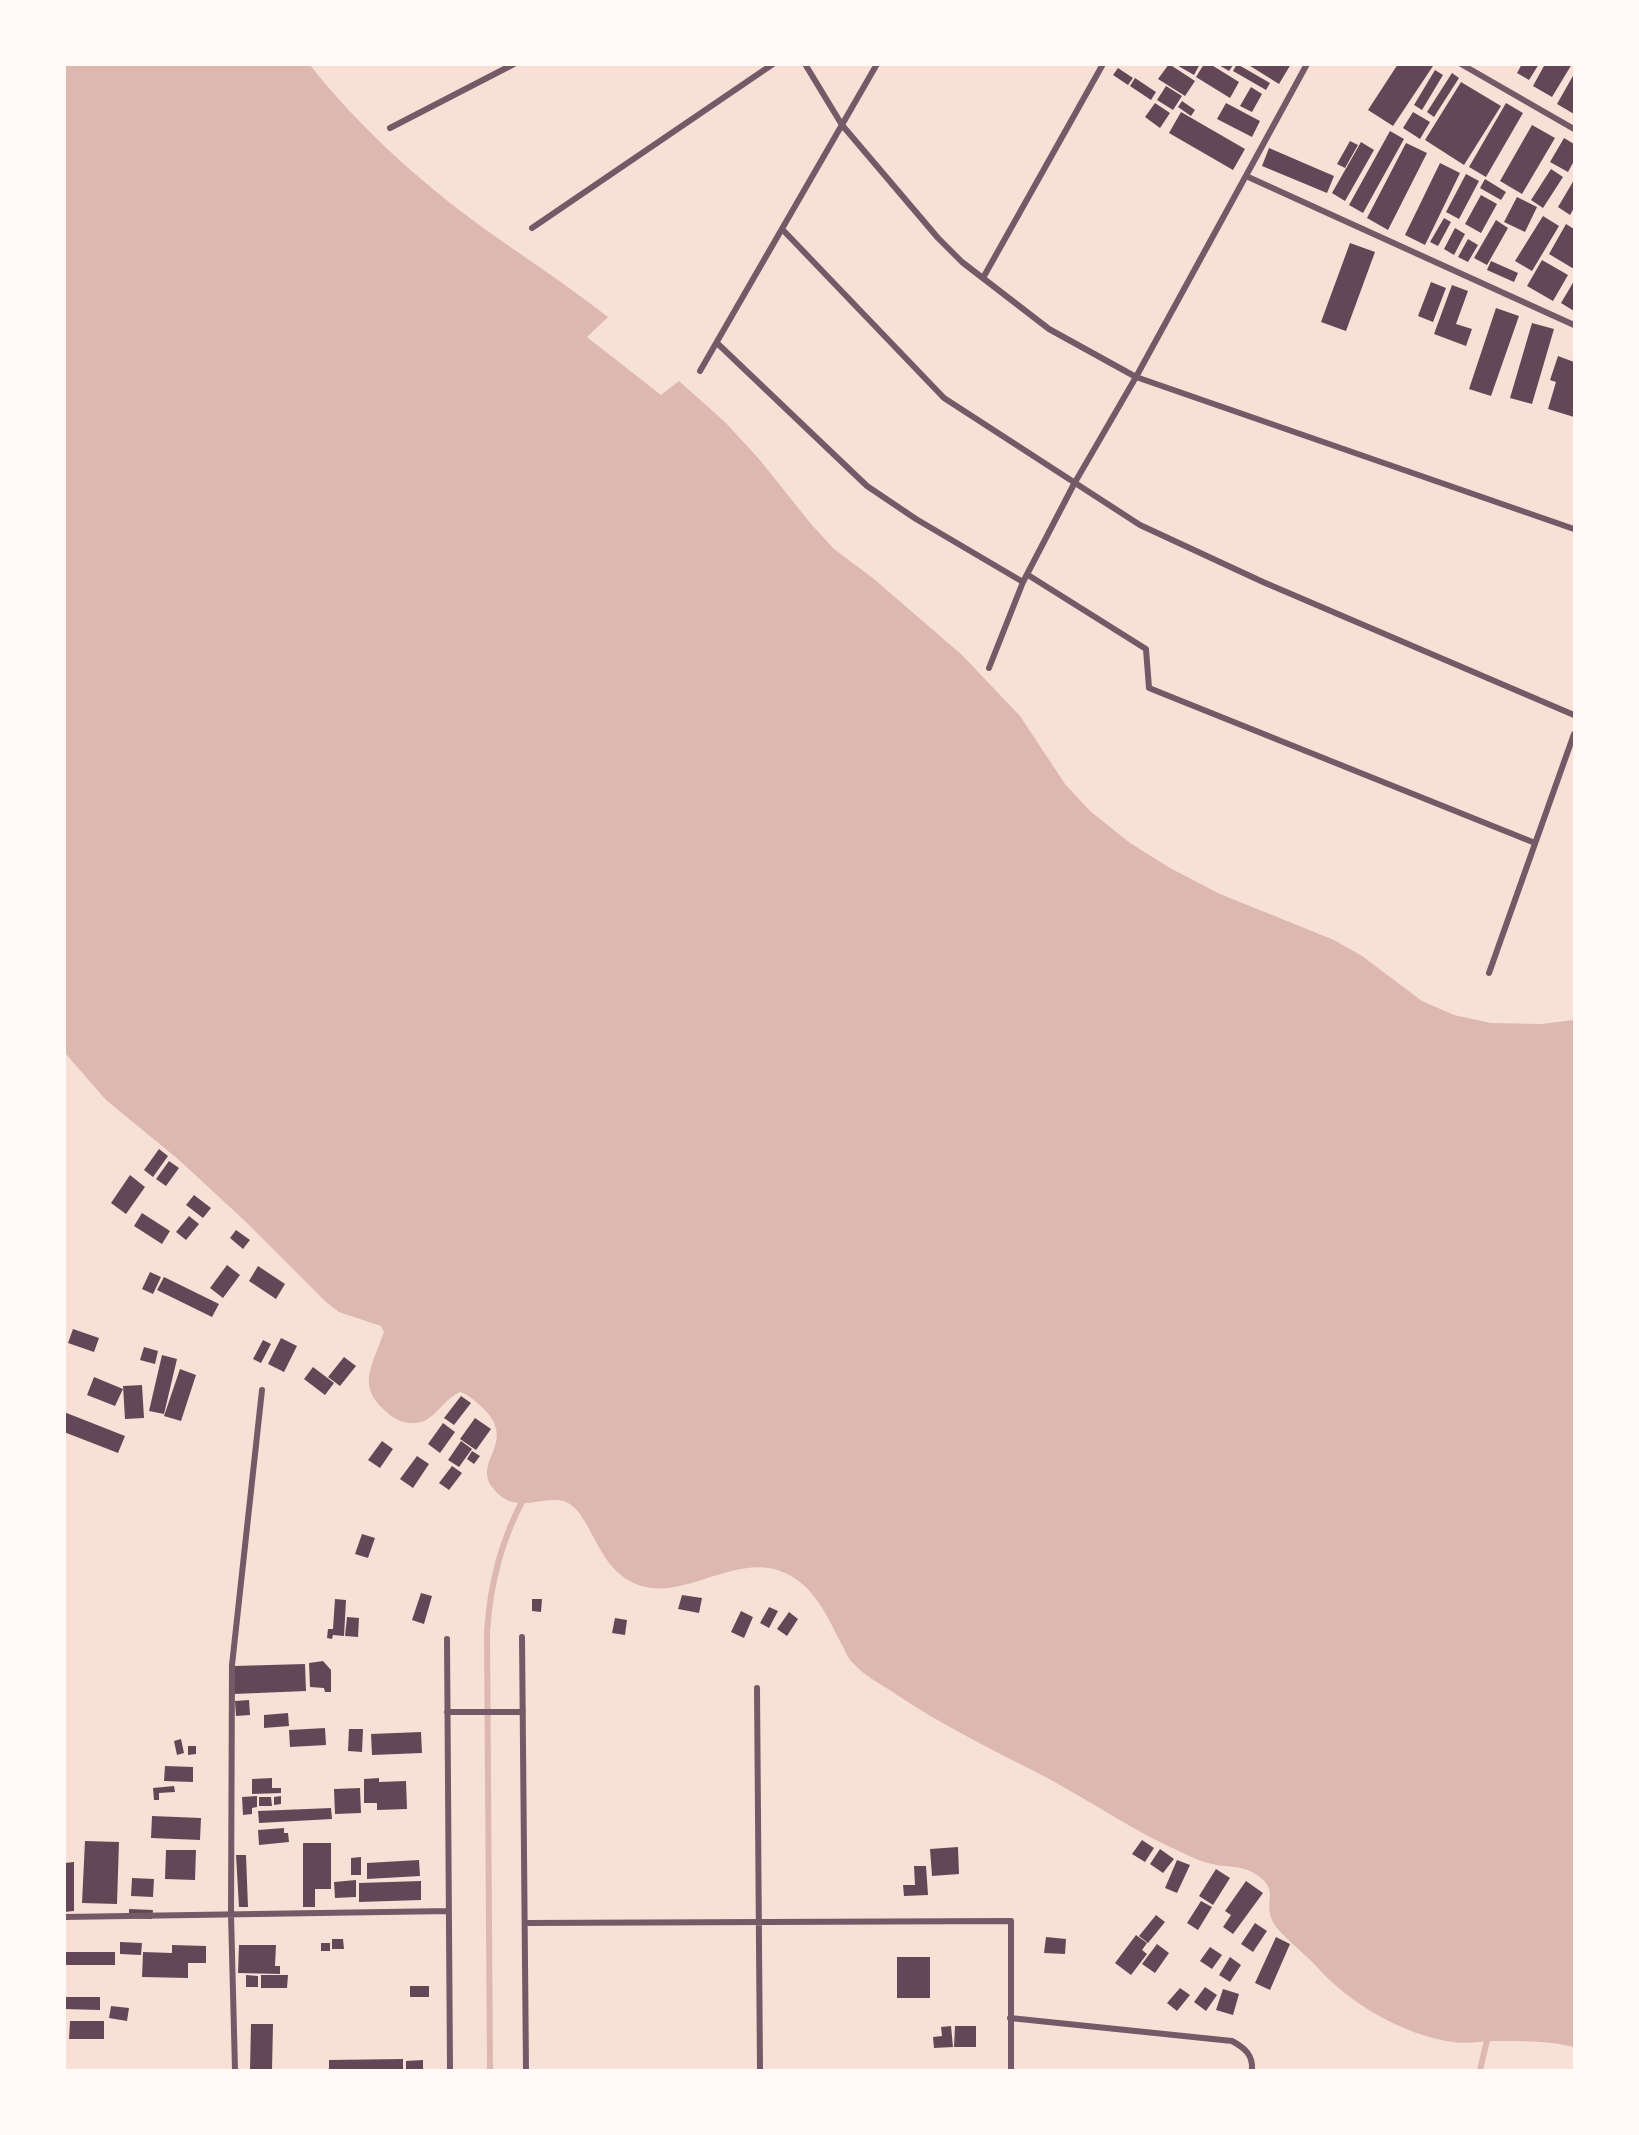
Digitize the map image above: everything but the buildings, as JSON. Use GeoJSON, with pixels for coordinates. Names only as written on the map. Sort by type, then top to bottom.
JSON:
{"type":"FeatureCollection","features":[{"type":"Feature","properties":{"kind":"street"},"geometry":{"type":"LineString","coordinates":[[390,128],[514,64]]}},
{"type":"Feature","properties":{"kind":"street"},"geometry":{"type":"LineString","coordinates":[[532,228],[772,64]]}},
{"type":"Feature","properties":{"kind":"street"},"geometry":{"type":"LineString","coordinates":[[805,64],[842,125],[931,231],[983,278],[1050,329],[1136,377],[1575,529]]}},
{"type":"Feature","properties":{"kind":"street"},"geometry":{"type":"LineString","coordinates":[[700,371],[877,64]]}},
{"type":"Feature","properties":{"kind":"street"},"geometry":{"type":"LineString","coordinates":[[983,278],[1103,64]]}},
{"type":"Feature","properties":{"kind":"street"},"geometry":{"type":"LineString","coordinates":[[989,668],[1023,582],[1074,484],[1136,377],[1307,64]]}},
{"type":"Feature","properties":{"kind":"street"},"geometry":{"type":"LineString","coordinates":[[1461,64],[1575,129]]}},
{"type":"Feature","properties":{"kind":"street"},"geometry":{"type":"LineString","coordinates":[[1246,176],[1575,325]]}},
{"type":"Feature","properties":{"kind":"street"},"geometry":{"type":"LineString","coordinates":[[782,229],[929,386],[960,410],[1140,525],[1222,563],[1575,715]]}},
{"type":"Feature","properties":{"kind":"street"},"geometry":{"type":"LineString","coordinates":[[717,343],[867,486],[915,519],[1023,582]]}},
{"type":"Feature","properties":{"kind":"street"},"geometry":{"type":"LineString","coordinates":[[1028,575],[1146,649],[1149,688],[1535,843]]}},
{"type":"Feature","properties":{"kind":"street"},"geometry":{"type":"LineString","coordinates":[[1489,973],[1575,734]]}},
{"type":"Feature","properties":{"kind":"street"},"geometry":{"type":"LineString","coordinates":[[235,2070],[231,1914],[234,1638],[262,1390]]}},
{"type":"Feature","properties":{"kind":"street"},"geometry":{"type":"LineString","coordinates":[[522,1637],[526,2070]]}},
{"type":"Feature","properties":{"kind":"street"},"geometry":{"type":"LineString","coordinates":[[447,1639],[450,2070]]}},
{"type":"Feature","properties":{"kind":"street"},"geometry":{"type":"LineString","coordinates":[[757,1688],[760,2070]]}},
{"type":"Feature","properties":{"kind":"street"},"geometry":{"type":"LineString","coordinates":[[447,1712],[523,1712]]}},
{"type":"Feature","properties":{"kind":"street"},"geometry":{"type":"LineString","coordinates":[[64,1917],[448,1911]]}},
{"type":"Feature","properties":{"kind":"street"},"geometry":{"type":"LineString","coordinates":[[525,1923],[1011,1921],[1011,2070]]}},
{"type":"Feature","properties":{"kind":"street"},"geometry":{"type":"LineString","coordinates":[[1010,2018],[1232,2041],[1245,2048],[1253,2061],[1252,2070]]}},
{"type":"Feature","properties":{"kind":"shaded area"},"geometry":{"type":"Polygon","coordinates":[[[64,65],[310,65],[369,131],[413,172],[459,210],[608,317],[587,337],[661,395],[679,381],[725,422],[834,549],[874,579],[962,655],[1020,716],[1065,784],[1090,811],[1130,843],[1170,868],[1220,894],[1334,940],[1362,956],[1422,1001],[1454,1015],[1491,1023],[1541,1024],[1574,1020],[1574,2047],[1532,2041],[1453,2042],[1396,2025],[1345,1993],[1275,1926],[1270,1913],[1269,1889],[1261,1878],[1243,1869],[1204,1862],[1166,1845],[913,1705],[867,1675],[851,1661],[813,1594],[785,1573],[765,1568],[744,1569],[681,1586],[661,1588],[640,1586],[612,1567],[580,1514],[566,1502],[548,1500],[519,1503],[501,1496],[492,1487],[488,1477],[496,1431],[493,1420],[483,1408],[460,1392],[450,1398],[429,1418],[416,1423],[400,1421],[381,1407],[370,1388],[369,1379],[384,1332],[381,1326],[339,1312],[326,1302],[245,1221],[179,1160],[106,1100],[65,1053],[64,65]]]}},
{"type":"Feature","properties":{"kind":"waterway"},"geometry":{"type":"LineString","coordinates":[[490,2070],[487,1632],[498,1563],[509,1530],[524,1498]]}},
{"type":"Feature","properties":{"kind":"waterway"},"geometry":{"type":"LineString","coordinates":[[1480,2070],[1488,2036]]}}]}
